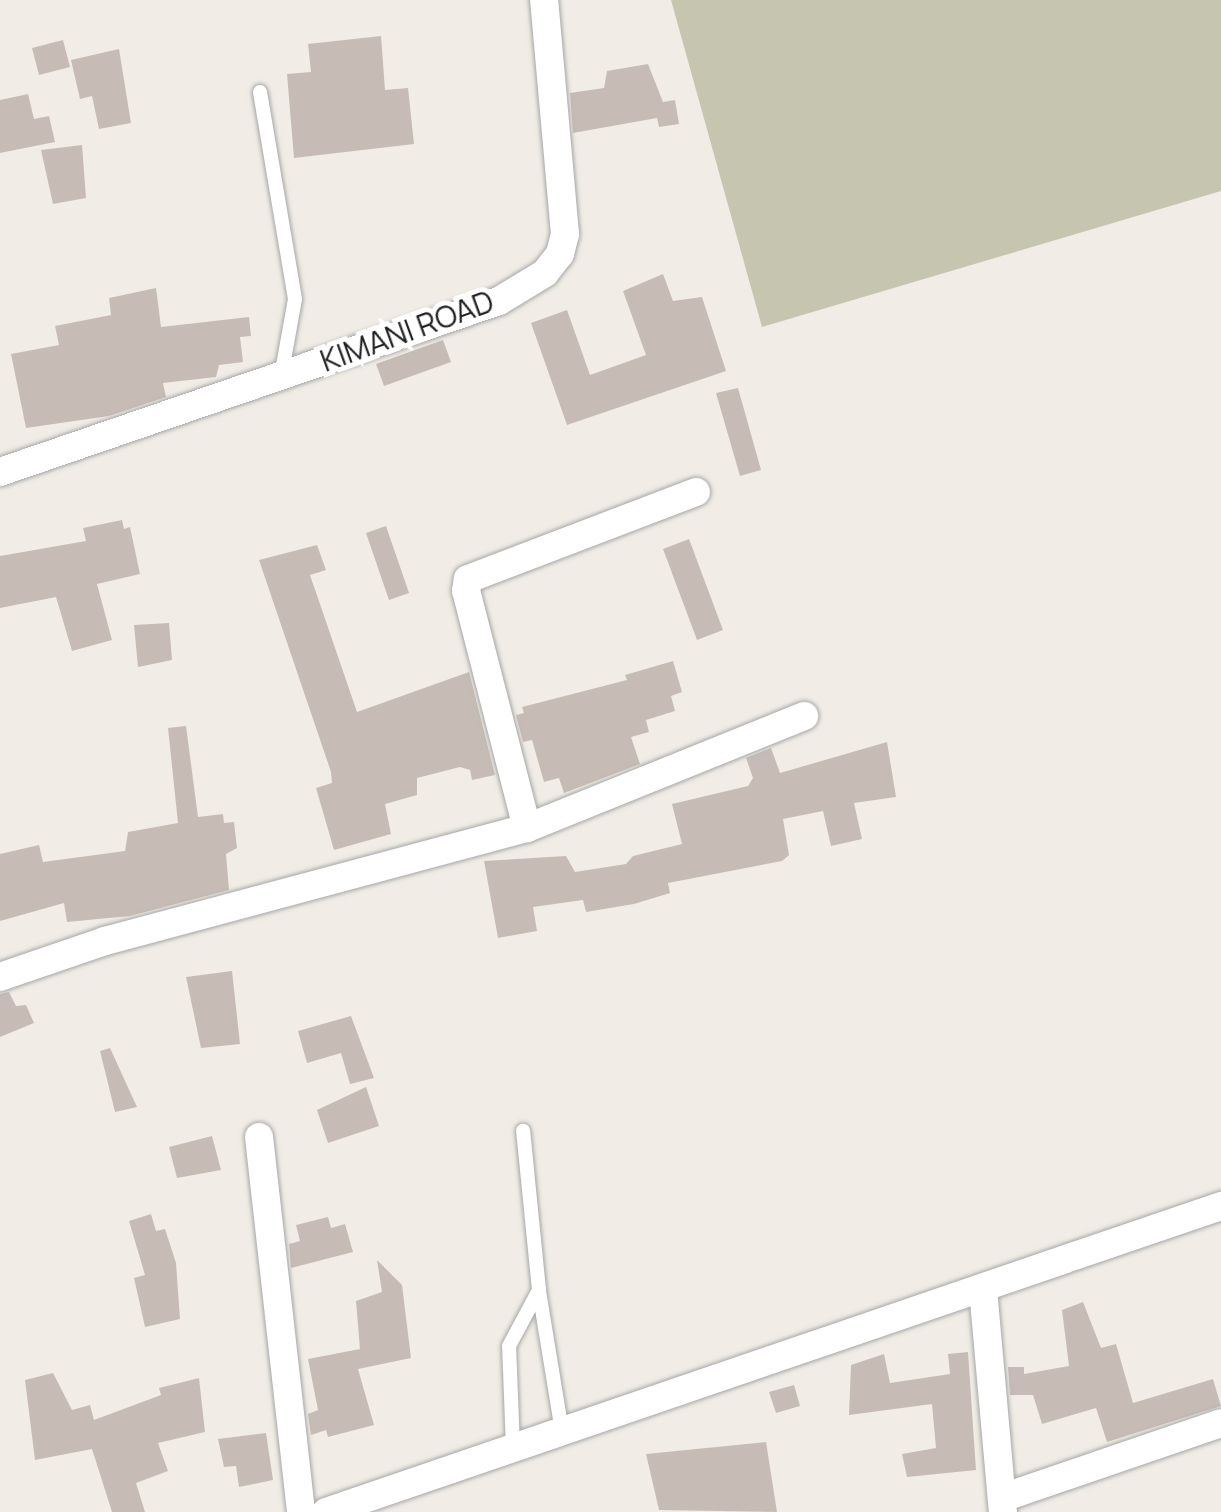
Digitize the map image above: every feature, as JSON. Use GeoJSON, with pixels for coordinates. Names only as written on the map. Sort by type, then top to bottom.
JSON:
{"type":"FeatureCollection","features":[{"type":"Feature","properties":{"kind":"street","name":"KIMANI ROAD"},"geometry":{"type":"LineString","coordinates":[[0,472],[498,301],[531,284],[560,254],[565,234],[544,0]]}},
{"type":"Feature","properties":{"kind":"street"},"geometry":{"type":"LineString","coordinates":[[528,828],[468,578],[696,492]]}},
{"type":"Feature","properties":{"kind":"street"},"geometry":{"type":"LineString","coordinates":[[0,977],[105,941],[528,828],[804,716]]}},
{"type":"Feature","properties":{"kind":"street"},"geometry":{"type":"LineString","coordinates":[[260,1137],[301,1512]]}},
{"type":"Feature","properties":{"kind":"street"},"geometry":{"type":"LineString","coordinates":[[326,1512],[1221,1206]]}},
{"type":"Feature","properties":{"kind":"street"},"geometry":{"type":"LineString","coordinates":[[982,1289],[1002,1505],[1221,1422]]}},
{"type":"Feature","properties":{"kind":"lane"},"geometry":{"type":"LineString","coordinates":[[260,92],[294,299],[280,378]]}},
{"type":"Feature","properties":{"kind":"lane"},"geometry":{"type":"LineString","coordinates":[[523,1130],[539,1290],[562,1432]]}},
{"type":"Feature","properties":{"kind":"lane"},"geometry":{"type":"LineString","coordinates":[[513,1449],[510,1346],[539,1290]]}},
{"type":"Feature","properties":{"kind":"shaded area"},"geometry":{"type":"Polygon","coordinates":[[[671,0],[1221,0],[1221,191],[762,327],[671,0]]]}},
{"type":"Feature","properties":{"kind":"building"},"geometry":{"type":"Polygon","coordinates":[[[381,36],[385,90],[408,88],[414,144],[294,158],[287,74],[311,72],[308,44],[381,36]]]}},
{"type":"Feature","properties":{"kind":"building"},"geometry":{"type":"Polygon","coordinates":[[[63,40],[70,67],[39,75],[32,48],[63,40]]]}},
{"type":"Feature","properties":{"kind":"building"},"geometry":{"type":"Polygon","coordinates":[[[119,49],[131,123],[99,129],[92,96],[80,99],[71,60],[119,49]]]}},
{"type":"Feature","properties":{"kind":"building"},"geometry":{"type":"Polygon","coordinates":[[[648,64],[663,102],[675,100],[679,124],[659,127],[657,118],[573,133],[570,93],[604,88],[607,71],[648,64]]]}},
{"type":"Feature","properties":{"kind":"building"},"geometry":{"type":"Polygon","coordinates":[[[28,94],[34,119],[49,116],[55,142],[0,153],[0,100],[28,94]]]}},
{"type":"Feature","properties":{"kind":"building"},"geometry":{"type":"Polygon","coordinates":[[[82,145],[86,198],[53,204],[41,150],[82,145]]]}},
{"type":"Feature","properties":{"kind":"building"},"geometry":{"type":"Polygon","coordinates":[[[663,274],[673,301],[702,297],[726,371],[567,425],[531,323],[567,310],[590,375],[646,355],[623,291],[663,274]]]}},
{"type":"Feature","properties":{"kind":"building"},"geometry":{"type":"Polygon","coordinates":[[[156,288],[161,327],[249,317],[251,336],[240,337],[243,362],[219,365],[216,377],[163,383],[166,397],[109,416],[26,428],[11,354],[59,345],[55,326],[111,315],[109,298],[156,288]]]}},
{"type":"Feature","properties":{"kind":"building"},"geometry":{"type":"Polygon","coordinates":[[[443,340],[451,362],[384,386],[376,364],[443,340]]]}},
{"type":"Feature","properties":{"kind":"building"},"geometry":{"type":"Polygon","coordinates":[[[738,388],[761,470],[740,476],[716,393],[738,388]]]}},
{"type":"Feature","properties":{"kind":"building"},"geometry":{"type":"Polygon","coordinates":[[[122,520],[124,529],[130,527],[140,574],[97,584],[112,640],[72,651],[56,597],[0,608],[0,556],[86,541],[83,528],[122,520]]]}},
{"type":"Feature","properties":{"kind":"building"},"geometry":{"type":"Polygon","coordinates":[[[386,526],[409,593],[389,600],[366,533],[386,526]]]}},
{"type":"Feature","properties":{"kind":"building"},"geometry":{"type":"Polygon","coordinates":[[[689,539],[723,630],[697,640],[663,549],[689,539]]]}},
{"type":"Feature","properties":{"kind":"building"},"geometry":{"type":"Polygon","coordinates":[[[317,545],[326,570],[310,575],[357,712],[469,672],[495,775],[472,780],[470,770],[460,767],[417,778],[417,795],[385,804],[391,834],[334,850],[316,788],[332,783],[331,772],[259,560],[317,545]]]}},
{"type":"Feature","properties":{"kind":"building"},"geometry":{"type":"Polygon","coordinates":[[[169,623],[172,660],[138,667],[134,625],[169,623]]]}},
{"type":"Feature","properties":{"kind":"building"},"geometry":{"type":"Polygon","coordinates":[[[673,661],[682,692],[671,696],[675,711],[646,720],[649,732],[631,737],[640,764],[564,793],[559,778],[544,782],[532,740],[523,742],[516,715],[524,713],[522,707],[627,680],[625,675],[673,661]]]}},
{"type":"Feature","properties":{"kind":"building"},"geometry":{"type":"Polygon","coordinates":[[[186,726],[198,817],[223,814],[224,823],[234,822],[237,848],[226,854],[229,890],[130,916],[67,922],[64,903],[0,921],[0,854],[39,845],[43,862],[125,851],[128,832],[178,823],[168,728],[186,726]]]}},
{"type":"Feature","properties":{"kind":"building"},"geometry":{"type":"Polygon","coordinates":[[[887,742],[896,797],[854,803],[862,839],[831,846],[823,811],[783,819],[789,855],[782,861],[668,883],[670,893],[634,904],[586,912],[583,900],[533,907],[537,931],[498,938],[484,861],[566,856],[575,872],[626,864],[633,856],[682,844],[672,804],[748,786],[753,778],[746,758],[771,748],[780,773],[887,742]]]}},
{"type":"Feature","properties":{"kind":"building"},"geometry":{"type":"Polygon","coordinates":[[[232,971],[240,1044],[201,1048],[186,977],[232,971]]]}},
{"type":"Feature","properties":{"kind":"building"},"geometry":{"type":"Polygon","coordinates":[[[9,992],[16,1006],[26,1005],[34,1023],[0,1037],[0,994],[9,992]]]}},
{"type":"Feature","properties":{"kind":"building"},"geometry":{"type":"Polygon","coordinates":[[[351,1016],[374,1078],[350,1084],[341,1053],[307,1063],[298,1031],[351,1016]]]}},
{"type":"Feature","properties":{"kind":"building"},"geometry":{"type":"Polygon","coordinates":[[[110,1048],[137,1107],[115,1112],[100,1051],[110,1048]]]}},
{"type":"Feature","properties":{"kind":"building"},"geometry":{"type":"Polygon","coordinates":[[[366,1087],[379,1126],[328,1143],[317,1110],[366,1087]]]}},
{"type":"Feature","properties":{"kind":"building"},"geometry":{"type":"Polygon","coordinates":[[[212,1136],[221,1170],[177,1178],[169,1147],[212,1136]]]}},
{"type":"Feature","properties":{"kind":"building"},"geometry":{"type":"Polygon","coordinates":[[[151,1214],[156,1231],[165,1229],[176,1263],[180,1319],[145,1327],[134,1278],[145,1275],[129,1221],[151,1214]]]}},
{"type":"Feature","properties":{"kind":"building"},"geometry":{"type":"Polygon","coordinates":[[[328,1217],[331,1228],[345,1224],[353,1252],[291,1268],[289,1244],[300,1241],[296,1225],[328,1217]]]}},
{"type":"Feature","properties":{"kind":"building"},"geometry":{"type":"Polygon","coordinates":[[[377,1260],[402,1285],[411,1358],[358,1369],[374,1425],[328,1437],[326,1430],[311,1435],[308,1414],[318,1410],[308,1359],[360,1349],[356,1301],[382,1292],[377,1260]]]}},
{"type":"Feature","properties":{"kind":"building"},"geometry":{"type":"Polygon","coordinates":[[[1083,1302],[1101,1348],[1116,1344],[1133,1403],[1213,1379],[1221,1406],[1107,1442],[1096,1408],[1042,1424],[1033,1395],[1010,1395],[1008,1367],[1024,1367],[1024,1374],[1069,1366],[1062,1310],[1083,1302]]]}},
{"type":"Feature","properties":{"kind":"building"},"geometry":{"type":"Polygon","coordinates":[[[968,1352],[976,1470],[907,1477],[902,1454],[936,1448],[932,1404],[849,1415],[851,1365],[884,1354],[890,1383],[950,1374],[948,1354],[968,1352]]]}},
{"type":"Feature","properties":{"kind":"building"},"geometry":{"type":"Polygon","coordinates":[[[53,1373],[72,1410],[90,1405],[94,1420],[161,1395],[159,1388],[199,1378],[205,1432],[158,1443],[168,1471],[136,1483],[145,1512],[112,1512],[92,1449],[35,1460],[25,1380],[53,1373]]]}},
{"type":"Feature","properties":{"kind":"building"},"geometry":{"type":"Polygon","coordinates":[[[794,1385],[800,1406],[776,1413],[769,1392],[794,1385]]]}},
{"type":"Feature","properties":{"kind":"building"},"geometry":{"type":"Polygon","coordinates":[[[266,1433],[273,1480],[239,1487],[236,1466],[224,1467],[218,1439],[266,1433]]]}},
{"type":"Feature","properties":{"kind":"building"},"geometry":{"type":"Polygon","coordinates":[[[766,1442],[777,1512],[659,1510],[646,1454],[766,1442]]]}}]}
